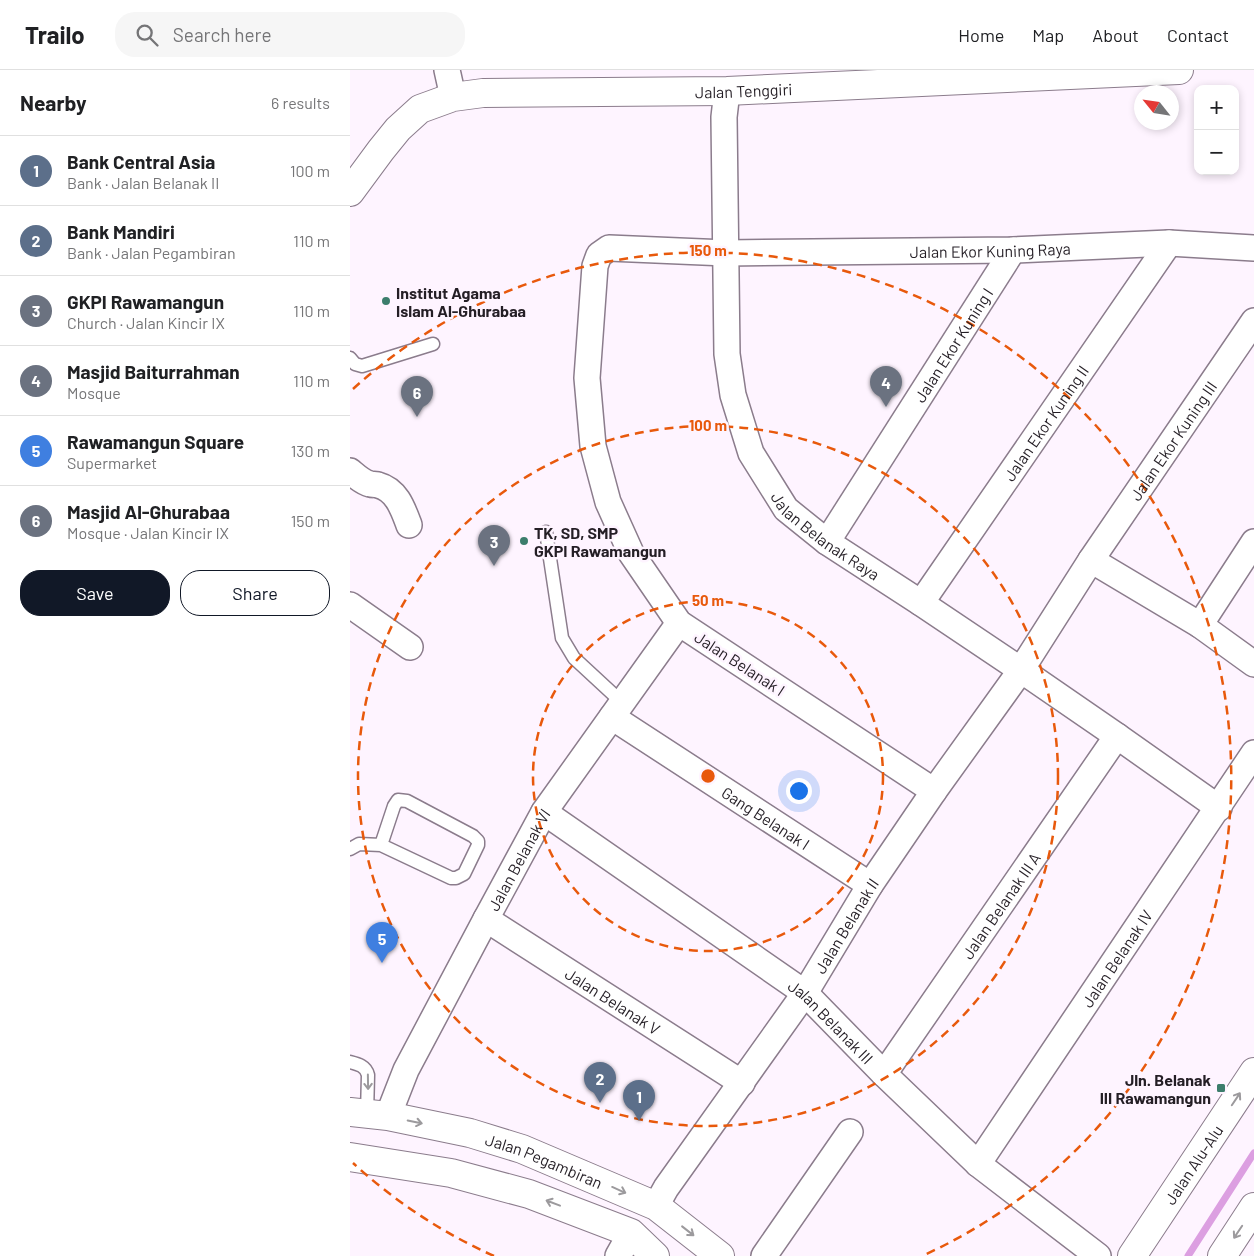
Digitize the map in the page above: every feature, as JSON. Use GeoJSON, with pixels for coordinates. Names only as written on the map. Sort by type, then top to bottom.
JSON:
{"type":"FeatureCollection","features":[{"type":"Feature","properties":{"kind":"street"},"geometry":{"type":"LineString","coordinates":[[447,70],[453,97]]}},
{"type":"Feature","properties":{"kind":"street","name":"Jalan Tenggiri"},"geometry":{"type":"LineString","coordinates":[[350,192],[398,129],[420,109],[453,97],[483,93],[727,92],[1179,70]]}},
{"type":"Feature","properties":{"kind":"street","name":"Jalan Belanak Raya"},"geometry":{"type":"LineString","coordinates":[[727,92],[724,117],[727,354],[733,395],[751,453],[786,509],[827,542],[1021,670],[1219,808]]}},
{"type":"Feature","properties":{"kind":"street","name":"Jalan Ekor Kuning Raya"},"geometry":{"type":"LineString","coordinates":[[726,253],[1013,250],[1169,243],[1254,248]]}},
{"type":"Feature","properties":{"kind":"street","name":"Jalan Ekor Kuning II"},"geometry":{"type":"LineString","coordinates":[[922,603],[1169,243]]}},
{"type":"Feature","properties":{"kind":"street","name":"Jalan Belanak I"},"geometry":{"type":"LineString","coordinates":[[726,253],[609,248],[600,255],[595,266],[587,378],[593,446],[608,502],[631,553],[679,623],[934,791]]}},
{"type":"Feature","properties":{"kind":"street","name":"Jalan Ekor Kuning I"},"geometry":{"type":"LineString","coordinates":[[827,542],[1013,250]]}},
{"type":"Feature","properties":{"kind":"street","name":"Jalan Ekor Kuning III"},"geometry":{"type":"LineString","coordinates":[[1021,670],[1091,560],[1254,321]]}},
{"type":"Feature","properties":{"kind":"street"},"geometry":{"type":"LineString","coordinates":[[350,471],[369,484],[379,485],[393,494],[401,505],[409,525]]}},
{"type":"Feature","properties":{"kind":"street"},"geometry":{"type":"LineString","coordinates":[[1200,625],[1254,542]]}},
{"type":"Feature","properties":{"kind":"street"},"geometry":{"type":"LineString","coordinates":[[1091,560],[1200,625],[1254,664]]}},
{"type":"Feature","properties":{"kind":"street"},"geometry":{"type":"LineString","coordinates":[[350,605],[410,647]]}},
{"type":"Feature","properties":{"kind":"street","name":"Jalan Belanak VI"},"geometry":{"type":"LineString","coordinates":[[368,1114],[406,1070],[544,812],[679,623]]}},
{"type":"Feature","properties":{"kind":"street","name":"Jalan Belanak II"},"geometry":{"type":"LineString","coordinates":[[656,1206],[666,1188],[804,993],[870,884],[1021,670]]}},
{"type":"Feature","properties":{"kind":"street","name":"Gang Belanak I"},"geometry":{"type":"LineString","coordinates":[[618,710],[870,884]]}},
{"type":"Feature","properties":{"kind":"street","name":"Jalan Belanak III A"},"geometry":{"type":"LineString","coordinates":[[884,1074],[1117,736]]}},
{"type":"Feature","properties":{"kind":"street","name":"Jalan Belanak IV"},"geometry":{"type":"LineString","coordinates":[[978,1164],[1219,808],[1254,753]]}},
{"type":"Feature","properties":{"kind":"street","name":"Jalan Belanak III"},"geometry":{"type":"LineString","coordinates":[[544,812],[804,993],[884,1074],[978,1164],[1098,1256]]}},
{"type":"Feature","properties":{"kind":"street","name":"Jalan Belanak V"},"geometry":{"type":"LineString","coordinates":[[486,919],[742,1083]]}},
{"type":"Feature","properties":{"kind":"street","name":"Jalan Alu-Alu"},"geometry":{"type":"LineString","coordinates":[[1132,1256],[1254,1072]]}},
{"type":"Feature","properties":{"kind":"street","name":"Jalan Pegambiran"},"geometry":{"type":"LineString","coordinates":[[368,1114],[470,1133],[522,1148],[656,1206],[720,1256]]}},
{"type":"Feature","properties":{"kind":"street"},"geometry":{"type":"LineString","coordinates":[[764,1256],[850,1132]]}},
{"type":"Feature","properties":{"kind":"street"},"geometry":{"type":"LineString","coordinates":[[350,1157],[451,1173],[529,1194],[624,1245],[655,1256]]}},
{"type":"Feature","properties":{"kind":"street"},"geometry":{"type":"LineString","coordinates":[[1222,1256],[1254,1207]]}},
{"type":"Feature","properties":{"kind":"lane"},"geometry":{"type":"LineString","coordinates":[[350,358],[355,364],[362,366],[433,344]]}},
{"type":"Feature","properties":{"kind":"lane"},"geometry":{"type":"LineString","coordinates":[[546,532],[562,638],[574,658],[614,695],[618,710]]}},
{"type":"Feature","properties":{"kind":"lane"},"geometry":{"type":"LineString","coordinates":[[350,848],[359,844],[381,845],[451,878],[456,878],[464,874],[478,846],[478,841],[473,836],[407,801],[398,800],[394,806],[381,845]]}},
{"type":"Feature","properties":{"kind":"lane"},"geometry":{"type":"LineString","coordinates":[[350,1062],[363,1066],[367,1070],[368,1114]]}},
{"type":"Feature","properties":{"kind":"waterway"},"geometry":{"type":"LineString","coordinates":[[1188,1256],[1254,1153]]}},
{"type":"Feature","properties":{"kind":"place","name":"Institut Agama Islam Al-Ghurabaa"},"geometry":{"type":"Point","coordinates":[386,301]}},
{"type":"Feature","properties":{"kind":"place","name":"Masjid Baiturrahman"},"geometry":{"type":"Point","coordinates":[886,407]}},
{"type":"Feature","properties":{"kind":"place","name":"Masjid Al-Ghurabaa"},"geometry":{"type":"Point","coordinates":[417,417]}},
{"type":"Feature","properties":{"kind":"place","name":"TK, SD, SMP GKPI Rawamangun"},"geometry":{"type":"Point","coordinates":[524,541]}},
{"type":"Feature","properties":{"kind":"place","name":"GKPI Rawamangun"},"geometry":{"type":"Point","coordinates":[494,566]}},
{"type":"Feature","properties":{"kind":"place","name":"Rawamangun Square"},"geometry":{"type":"Point","coordinates":[382,963]}},
{"type":"Feature","properties":{"kind":"place","name":"Jln. Belanak III Rawamangun"},"geometry":{"type":"Point","coordinates":[1221,1088]}},
{"type":"Feature","properties":{"kind":"place","name":"Bank Mandiri"},"geometry":{"type":"Point","coordinates":[600,1103]}},
{"type":"Feature","properties":{"kind":"place","name":"Bank Central Asia"},"geometry":{"type":"Point","coordinates":[639,1121]}}]}
